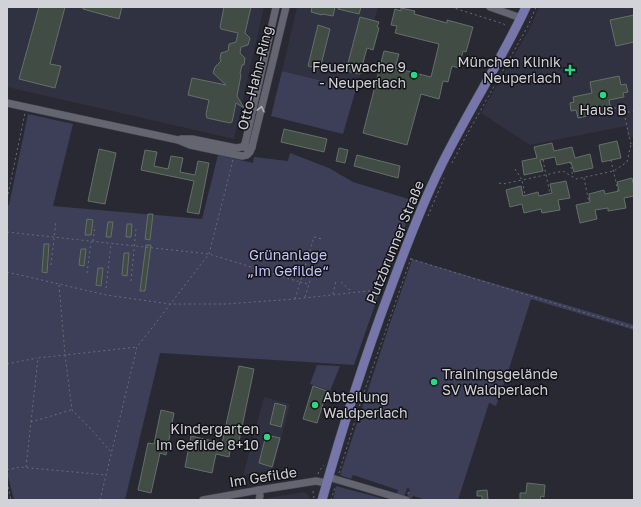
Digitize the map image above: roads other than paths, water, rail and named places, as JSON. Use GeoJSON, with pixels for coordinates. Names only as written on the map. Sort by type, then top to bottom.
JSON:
{"type":"FeatureCollection","features":[{"type":"Feature","properties":{"kind":"main road","name":"Putzbrunner Straße"},"geometry":{"type":"LineString","coordinates":[[322,500],[330,480],[365,358],[418,217],[440,169],[518,17],[526,7]]}},
{"type":"Feature","properties":{"kind":"street","name":"Otto-Hahn-Ring"},"geometry":{"type":"LineString","coordinates":[[276,7],[245,144],[247,149],[252,147],[286,7]]}},
{"type":"Feature","properties":{"kind":"street"},"geometry":{"type":"LineString","coordinates":[[490,7],[518,17]]}},
{"type":"Feature","properties":{"kind":"street"},"geometry":{"type":"LineString","coordinates":[[514,7],[518,17]]}},
{"type":"Feature","properties":{"kind":"street"},"geometry":{"type":"LineString","coordinates":[[7,103],[178,140],[190,145],[234,155],[247,155],[252,147]]}},
{"type":"Feature","properties":{"kind":"street"},"geometry":{"type":"LineString","coordinates":[[178,140],[192,139],[236,148],[242,147],[245,144]]}},
{"type":"Feature","properties":{"kind":"street","name":"Im Gefilde"},"geometry":{"type":"LineString","coordinates":[[203,500],[330,480],[406,500]]}},
{"type":"Feature","properties":{"kind":"street"},"geometry":{"type":"LineString","coordinates":[[259,490],[259,500]]}},
{"type":"Feature","properties":{"kind":"place","name":"München Klinik Neuperlach"},"geometry":{"type":"Point","coordinates":[570,70]}},
{"type":"Feature","properties":{"kind":"place","name":"Feuerwache 9 - Neuperlach"},"geometry":{"type":"Point","coordinates":[414,75]}},
{"type":"Feature","properties":{"kind":"place","name":"Haus B"},"geometry":{"type":"Point","coordinates":[603,95]}},
{"type":"Feature","properties":{"kind":"place","name":"Trainingsgelände SV Waldperlach"},"geometry":{"type":"Point","coordinates":[434,382]}},
{"type":"Feature","properties":{"kind":"place","name":"Abteilung Waldperlach"},"geometry":{"type":"Point","coordinates":[315,405]}},
{"type":"Feature","properties":{"kind":"place","name":"Kindergarten Im Gefilde 8+10"},"geometry":{"type":"Point","coordinates":[267,437]}},
{"type":"Feature","properties":{"kind":"park label","name":"Grünanlage „Im Gefilde“"},"geometry":{"type":"Point","coordinates":[288,264]}}]}
